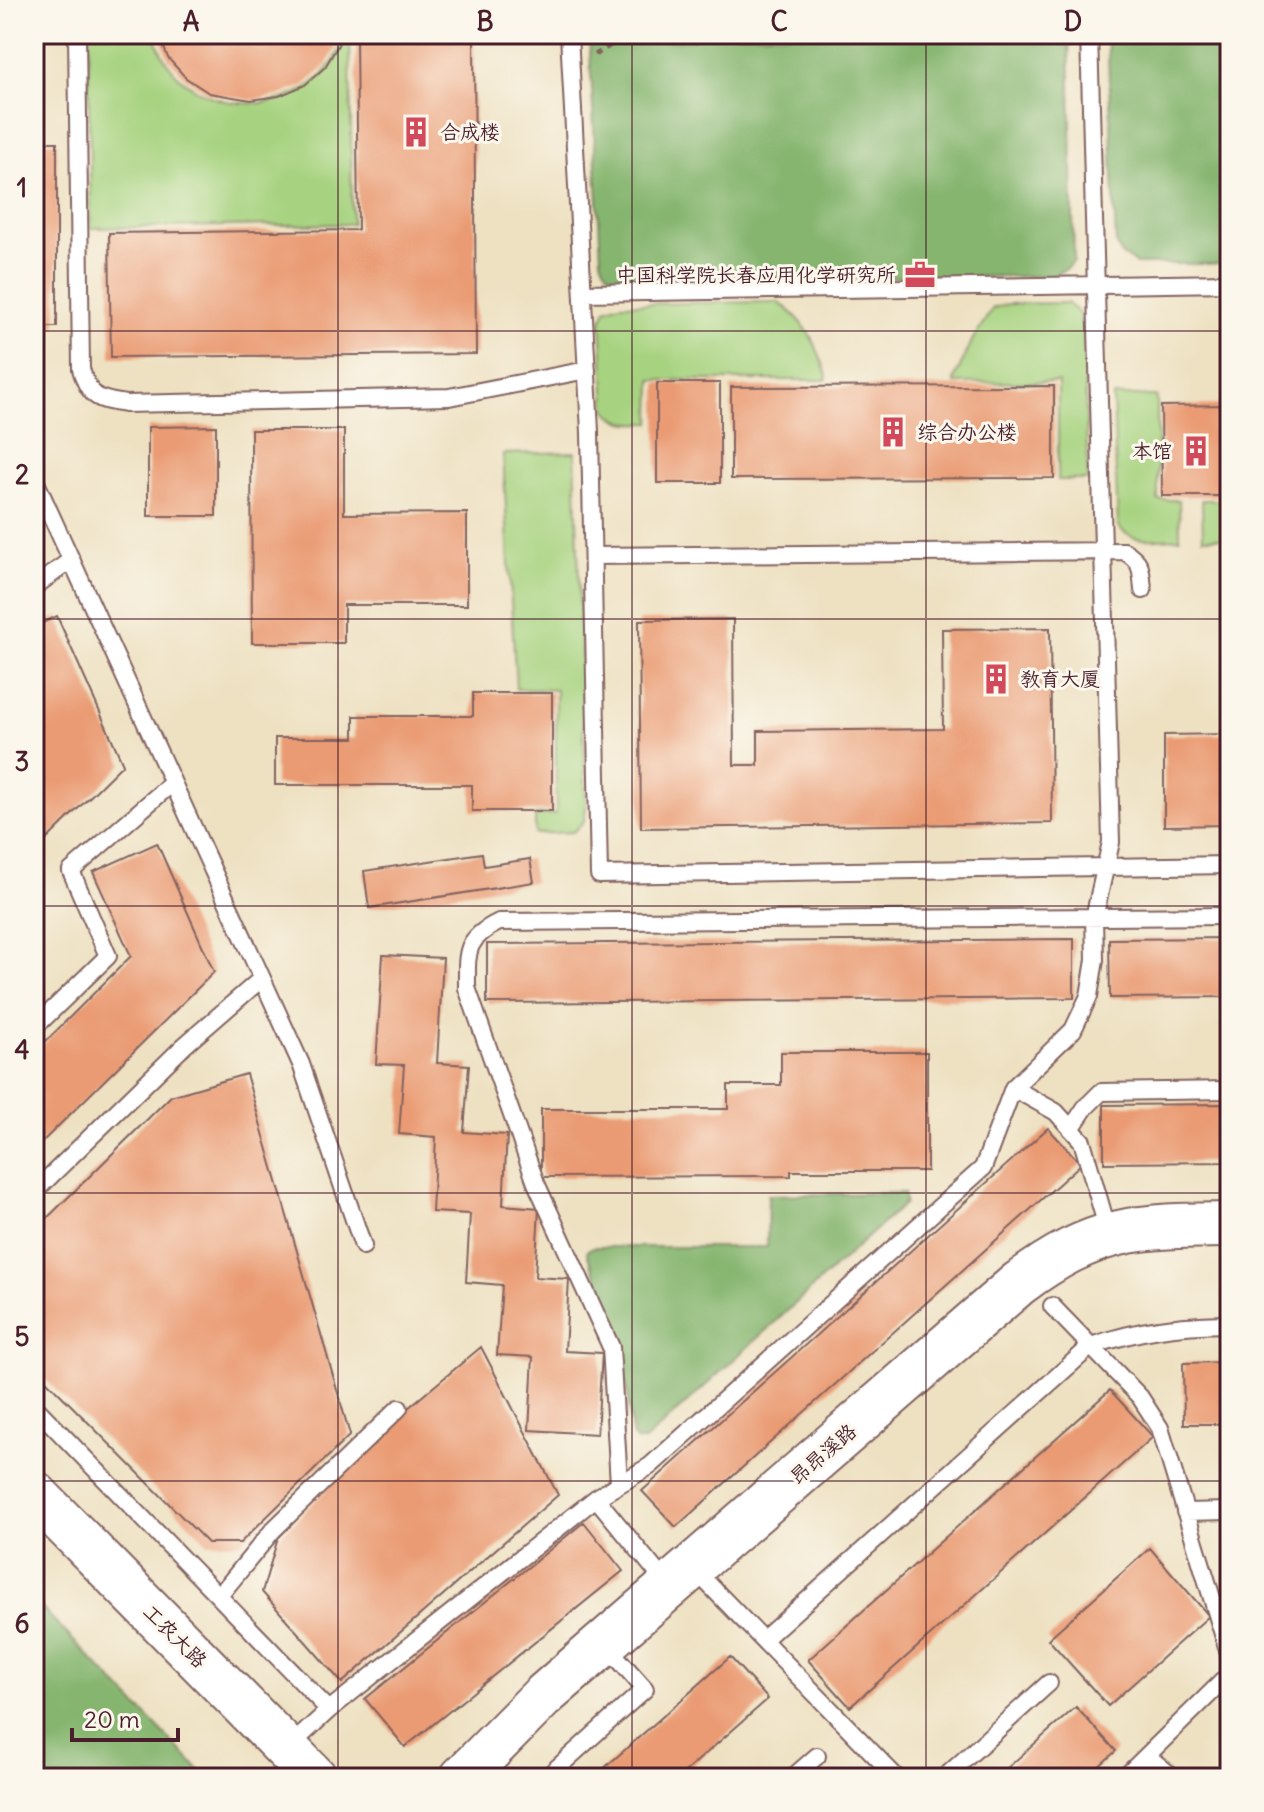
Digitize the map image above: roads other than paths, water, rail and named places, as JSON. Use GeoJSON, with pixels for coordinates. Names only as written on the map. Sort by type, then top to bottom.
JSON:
{"type":"FeatureCollection","features":[{"type":"Feature","properties":{"kind":"street","name":"昂昂溪路"},"geometry":{"type":"LineString","coordinates":[[462,1778],[542,1697],[1018,1284],[1068,1251],[1109,1234],[1145,1227],[1230,1225]]}},
{"type":"Feature","properties":{"kind":"street","name":"工农大路"},"geometry":{"type":"LineString","coordinates":[[34,1493],[292,1768]]}},
{"type":"Feature","properties":{"kind":"street","name":"工农大路"},"geometry":{"type":"LineString","coordinates":[[34,1535],[292,1768]]}},
{"type":"Feature","properties":{"kind":"lane"},"geometry":{"type":"LineString","coordinates":[[77,34],[81,369],[87,388],[102,400],[126,404],[449,397],[587,370]]}},
{"type":"Feature","properties":{"kind":"lane"},"geometry":{"type":"LineString","coordinates":[[569,34],[587,370],[599,875],[1230,865]]}},
{"type":"Feature","properties":{"kind":"lane"},"geometry":{"type":"LineString","coordinates":[[292,1768],[329,1710],[596,1498],[650,1466],[983,1168],[1013,1088],[1073,1030],[1089,996],[1095,960],[1094,918],[1111,842],[1089,34]]}},
{"type":"Feature","properties":{"kind":"lane"},"geometry":{"type":"LineString","coordinates":[[583,293],[1230,283]]}},
{"type":"Feature","properties":{"kind":"lane"},"geometry":{"type":"LineString","coordinates":[[34,478],[301,1064],[363,1246]]}},
{"type":"Feature","properties":{"kind":"lane"},"geometry":{"type":"LineString","coordinates":[[593,556],[1124,551],[1137,559],[1143,590]]}},
{"type":"Feature","properties":{"kind":"lane"},"geometry":{"type":"LineString","coordinates":[[34,587],[71,560]]}},
{"type":"Feature","properties":{"kind":"lane"},"geometry":{"type":"LineString","coordinates":[[34,1028],[108,956],[71,871],[172,783]]}},
{"type":"Feature","properties":{"kind":"lane"},"geometry":{"type":"LineString","coordinates":[[619,1484],[611,1347],[536,1183],[467,988],[467,955],[478,932],[499,922],[1230,916]]}},
{"type":"Feature","properties":{"kind":"lane"},"geometry":{"type":"LineString","coordinates":[[34,1192],[185,1045],[261,979]]}},
{"type":"Feature","properties":{"kind":"lane"},"geometry":{"type":"LineString","coordinates":[[1013,1088],[1056,1112],[1082,1141],[1109,1234]]}},
{"type":"Feature","properties":{"kind":"lane"},"geometry":{"type":"LineString","coordinates":[[1071,1129],[1101,1092],[1230,1090]]}},
{"type":"Feature","properties":{"kind":"lane"},"geometry":{"type":"LineString","coordinates":[[1052,1306],[1140,1397],[1160,1428],[1230,1657]]}},
{"type":"Feature","properties":{"kind":"lane"},"geometry":{"type":"LineString","coordinates":[[763,1640],[1091,1346],[1129,1334],[1178,1325],[1230,1324]]}},
{"type":"Feature","properties":{"kind":"lane"},"geometry":{"type":"LineString","coordinates":[[34,1406],[329,1710]]}},
{"type":"Feature","properties":{"kind":"lane"},"geometry":{"type":"LineString","coordinates":[[219,1596],[273,1530],[399,1408]]}},
{"type":"Feature","properties":{"kind":"lane"},"geometry":{"type":"LineString","coordinates":[[596,1498],[680,1577],[763,1640],[897,1778]]}},
{"type":"Feature","properties":{"kind":"lane"},"geometry":{"type":"LineString","coordinates":[[1185,1512],[1230,1511]]}},
{"type":"Feature","properties":{"kind":"lane"},"geometry":{"type":"LineString","coordinates":[[546,1778],[645,1689],[604,1643]]}},
{"type":"Feature","properties":{"kind":"lane"},"geometry":{"type":"LineString","coordinates":[[1124,1778],[1230,1674]]}},
{"type":"Feature","properties":{"kind":"lane"},"geometry":{"type":"LineString","coordinates":[[944,1778],[1049,1683]]}},
{"type":"Feature","properties":{"kind":"lane"},"geometry":{"type":"LineString","coordinates":[[792,1778],[817,1756]]}},
{"type":"Feature","properties":{"kind":"lane"},"geometry":{"type":"LineString","coordinates":[[1147,1756],[1174,1778]]}},
{"type":"Feature","properties":{"kind":"place","name":"合成楼"},"geometry":{"type":"Point","coordinates":[416,132]}},
{"type":"Feature","properties":{"kind":"place","name":"中国科学院长春应用化学研究所"},"geometry":{"type":"Point","coordinates":[920,275]}},
{"type":"Feature","properties":{"kind":"place","name":"综合办公楼"},"geometry":{"type":"Point","coordinates":[893,432]}},
{"type":"Feature","properties":{"kind":"place","name":"本馆"},"geometry":{"type":"Point","coordinates":[1196,451]}},
{"type":"Feature","properties":{"kind":"place","name":"教育大厦"},"geometry":{"type":"Point","coordinates":[996,679]}}]}
